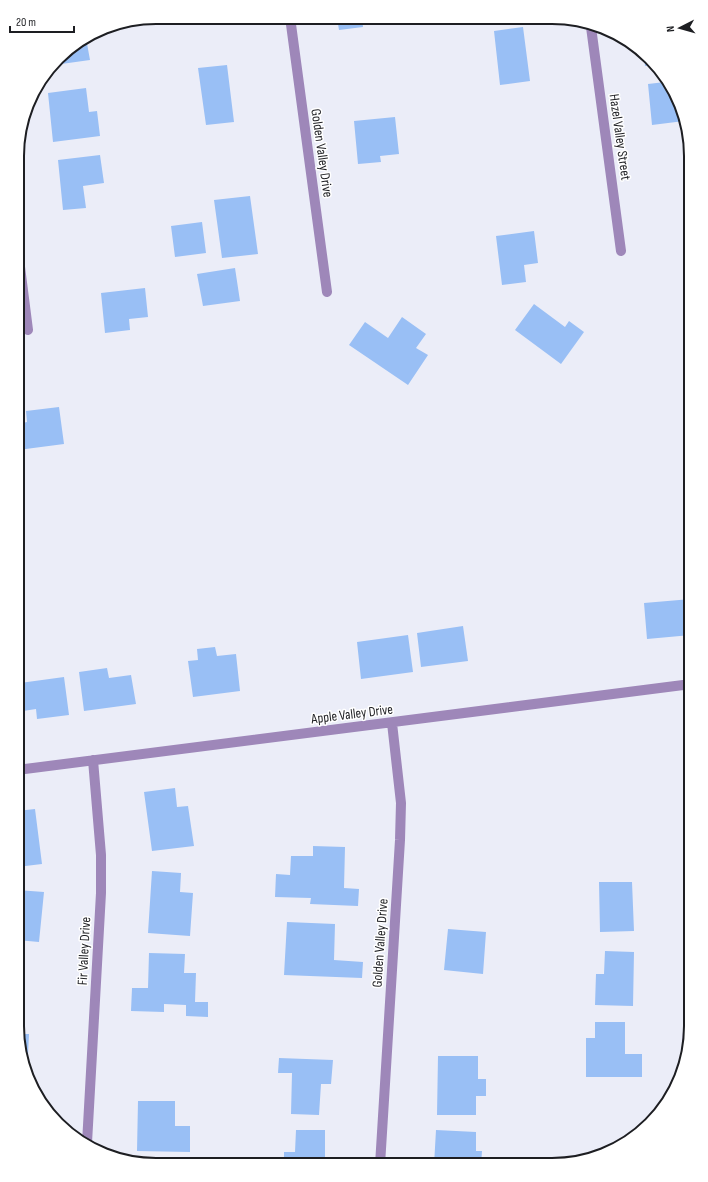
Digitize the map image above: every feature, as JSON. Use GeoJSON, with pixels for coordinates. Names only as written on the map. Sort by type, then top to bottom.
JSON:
{"type":"FeatureCollection","features":[{"type":"Feature","properties":{"kind":"street","name":"Golden Valley Drive"},"geometry":{"type":"LineString","coordinates":[[291,24],[327,292]]}},
{"type":"Feature","properties":{"kind":"street","name":"Hazel Valley Street"},"geometry":{"type":"LineString","coordinates":[[591,30],[621,251]]}},
{"type":"Feature","properties":{"kind":"street"},"geometry":{"type":"LineString","coordinates":[[24,298],[28,330]]}},
{"type":"Feature","properties":{"kind":"street","name":"Apple Valley Drive"},"geometry":{"type":"LineString","coordinates":[[24,769],[684,685]]}},
{"type":"Feature","properties":{"kind":"street","name":"Golden Valley Drive"},"geometry":{"type":"LineString","coordinates":[[380,1158],[401,803],[392,723]]}},
{"type":"Feature","properties":{"kind":"street","name":"Fir Valley Drive"},"geometry":{"type":"LineString","coordinates":[[87,1138],[101,893],[101,855],[92,760]]}},
{"type":"Feature","properties":{"kind":"building"},"geometry":{"type":"Polygon","coordinates":[[[338,24],[363,24],[363,27],[339,30],[338,24]]]}},
{"type":"Feature","properties":{"kind":"building"},"geometry":{"type":"Polygon","coordinates":[[[523,27],[530,81],[500,85],[494,31],[523,27]]]}},
{"type":"Feature","properties":{"kind":"building"},"geometry":{"type":"Polygon","coordinates":[[[87,44],[90,60],[62,64],[87,44]]]}},
{"type":"Feature","properties":{"kind":"building"},"geometry":{"type":"Polygon","coordinates":[[[227,65],[234,122],[206,125],[198,68],[227,65]]]}},
{"type":"Feature","properties":{"kind":"building"},"geometry":{"type":"Polygon","coordinates":[[[661,82],[674,105],[680,122],[652,125],[648,84],[661,82]]]}},
{"type":"Feature","properties":{"kind":"building"},"geometry":{"type":"Polygon","coordinates":[[[86,88],[89,112],[97,111],[100,136],[53,142],[48,93],[86,88]]]}},
{"type":"Feature","properties":{"kind":"building"},"geometry":{"type":"Polygon","coordinates":[[[395,117],[399,154],[380,156],[381,162],[358,164],[354,121],[395,117]]]}},
{"type":"Feature","properties":{"kind":"building"},"geometry":{"type":"Polygon","coordinates":[[[100,155],[104,183],[83,186],[86,208],[63,210],[58,160],[100,155]]]}},
{"type":"Feature","properties":{"kind":"building"},"geometry":{"type":"Polygon","coordinates":[[[250,196],[258,254],[222,258],[214,200],[250,196]]]}},
{"type":"Feature","properties":{"kind":"building"},"geometry":{"type":"Polygon","coordinates":[[[202,222],[206,253],[175,257],[171,226],[202,222]]]}},
{"type":"Feature","properties":{"kind":"building"},"geometry":{"type":"Polygon","coordinates":[[[534,231],[538,263],[524,265],[526,282],[502,285],[496,236],[534,231]]]}},
{"type":"Feature","properties":{"kind":"building"},"geometry":{"type":"Polygon","coordinates":[[[235,268],[240,301],[203,306],[197,274],[235,268]]]}},
{"type":"Feature","properties":{"kind":"building"},"geometry":{"type":"Polygon","coordinates":[[[145,288],[148,317],[129,319],[130,330],[105,333],[101,293],[145,288]]]}},
{"type":"Feature","properties":{"kind":"building"},"geometry":{"type":"Polygon","coordinates":[[[534,304],[565,327],[569,321],[584,332],[561,364],[515,330],[534,304]]]}},
{"type":"Feature","properties":{"kind":"building"},"geometry":{"type":"Polygon","coordinates":[[[402,317],[426,334],[416,348],[428,355],[408,385],[349,345],[365,322],[388,338],[402,317]]]}},
{"type":"Feature","properties":{"kind":"building"},"geometry":{"type":"Polygon","coordinates":[[[59,407],[64,444],[24,449],[24,423],[27,422],[26,411],[59,407]]]}},
{"type":"Feature","properties":{"kind":"building"},"geometry":{"type":"Polygon","coordinates":[[[684,600],[684,636],[647,639],[644,603],[684,600]]]}},
{"type":"Feature","properties":{"kind":"building"},"geometry":{"type":"Polygon","coordinates":[[[463,626],[468,661],[421,667],[417,633],[463,626]]]}},
{"type":"Feature","properties":{"kind":"building"},"geometry":{"type":"Polygon","coordinates":[[[408,635],[413,672],[361,679],[357,642],[408,635]]]}},
{"type":"Feature","properties":{"kind":"building"},"geometry":{"type":"Polygon","coordinates":[[[215,647],[217,656],[236,654],[240,691],[193,697],[188,661],[198,660],[197,649],[215,647]]]}},
{"type":"Feature","properties":{"kind":"building"},"geometry":{"type":"Polygon","coordinates":[[[107,668],[109,678],[131,675],[136,704],[84,711],[79,672],[107,668]]]}},
{"type":"Feature","properties":{"kind":"building"},"geometry":{"type":"Polygon","coordinates":[[[64,677],[69,715],[37,719],[36,709],[24,711],[24,682],[64,677]]]}},
{"type":"Feature","properties":{"kind":"building"},"geometry":{"type":"Polygon","coordinates":[[[175,788],[177,807],[188,806],[194,846],[152,851],[144,792],[175,788]]]}},
{"type":"Feature","properties":{"kind":"building"},"geometry":{"type":"Polygon","coordinates":[[[35,809],[42,864],[24,866],[24,810],[35,809]]]}},
{"type":"Feature","properties":{"kind":"building"},"geometry":{"type":"Polygon","coordinates":[[[313,846],[345,847],[344,888],[359,889],[358,906],[310,904],[311,898],[275,897],[276,874],[290,875],[291,856],[313,856],[313,846]]]}},
{"type":"Feature","properties":{"kind":"building"},"geometry":{"type":"Polygon","coordinates":[[[152,871],[181,873],[180,892],[193,893],[190,936],[148,933],[152,871]]]}},
{"type":"Feature","properties":{"kind":"building"},"geometry":{"type":"Polygon","coordinates":[[[599,882],[632,882],[634,931],[600,932],[599,882]]]}},
{"type":"Feature","properties":{"kind":"building"},"geometry":{"type":"Polygon","coordinates":[[[24,891],[44,892],[39,942],[24,941],[24,891]]]}},
{"type":"Feature","properties":{"kind":"building"},"geometry":{"type":"Polygon","coordinates":[[[287,922],[335,924],[334,960],[363,962],[362,978],[284,975],[287,922]]]}},
{"type":"Feature","properties":{"kind":"building"},"geometry":{"type":"Polygon","coordinates":[[[448,929],[486,932],[483,974],[444,970],[448,929]]]}},
{"type":"Feature","properties":{"kind":"building"},"geometry":{"type":"Polygon","coordinates":[[[605,951],[634,952],[633,1006],[595,1005],[596,974],[604,974],[605,951]]]}},
{"type":"Feature","properties":{"kind":"building"},"geometry":{"type":"Polygon","coordinates":[[[149,953],[185,954],[184,973],[196,973],[195,1002],[208,1002],[208,1017],[186,1016],[186,1005],[164,1004],[164,1012],[131,1011],[132,988],[148,988],[149,953]]]}},
{"type":"Feature","properties":{"kind":"building"},"geometry":{"type":"Polygon","coordinates":[[[595,1022],[625,1022],[625,1054],[642,1054],[642,1077],[586,1077],[586,1038],[595,1038],[595,1022]]]}},
{"type":"Feature","properties":{"kind":"building"},"geometry":{"type":"Polygon","coordinates":[[[24,1034],[29,1034],[28,1058],[24,1034]]]}},
{"type":"Feature","properties":{"kind":"building"},"geometry":{"type":"Polygon","coordinates":[[[438,1056],[478,1056],[478,1079],[486,1079],[486,1096],[476,1096],[476,1115],[437,1115],[438,1056]]]}},
{"type":"Feature","properties":{"kind":"building"},"geometry":{"type":"Polygon","coordinates":[[[279,1058],[333,1060],[331,1084],[321,1084],[319,1115],[291,1114],[292,1073],[278,1073],[279,1058]]]}},
{"type":"Feature","properties":{"kind":"building"},"geometry":{"type":"Polygon","coordinates":[[[138,1101],[175,1101],[175,1126],[190,1126],[190,1152],[137,1151],[138,1101]]]}},
{"type":"Feature","properties":{"kind":"building"},"geometry":{"type":"Polygon","coordinates":[[[296,1130],[325,1130],[325,1158],[284,1158],[284,1152],[295,1152],[296,1130]]]}},
{"type":"Feature","properties":{"kind":"building"},"geometry":{"type":"Polygon","coordinates":[[[436,1130],[476,1132],[476,1151],[482,1151],[482,1158],[434,1158],[436,1130]]]}}]}
